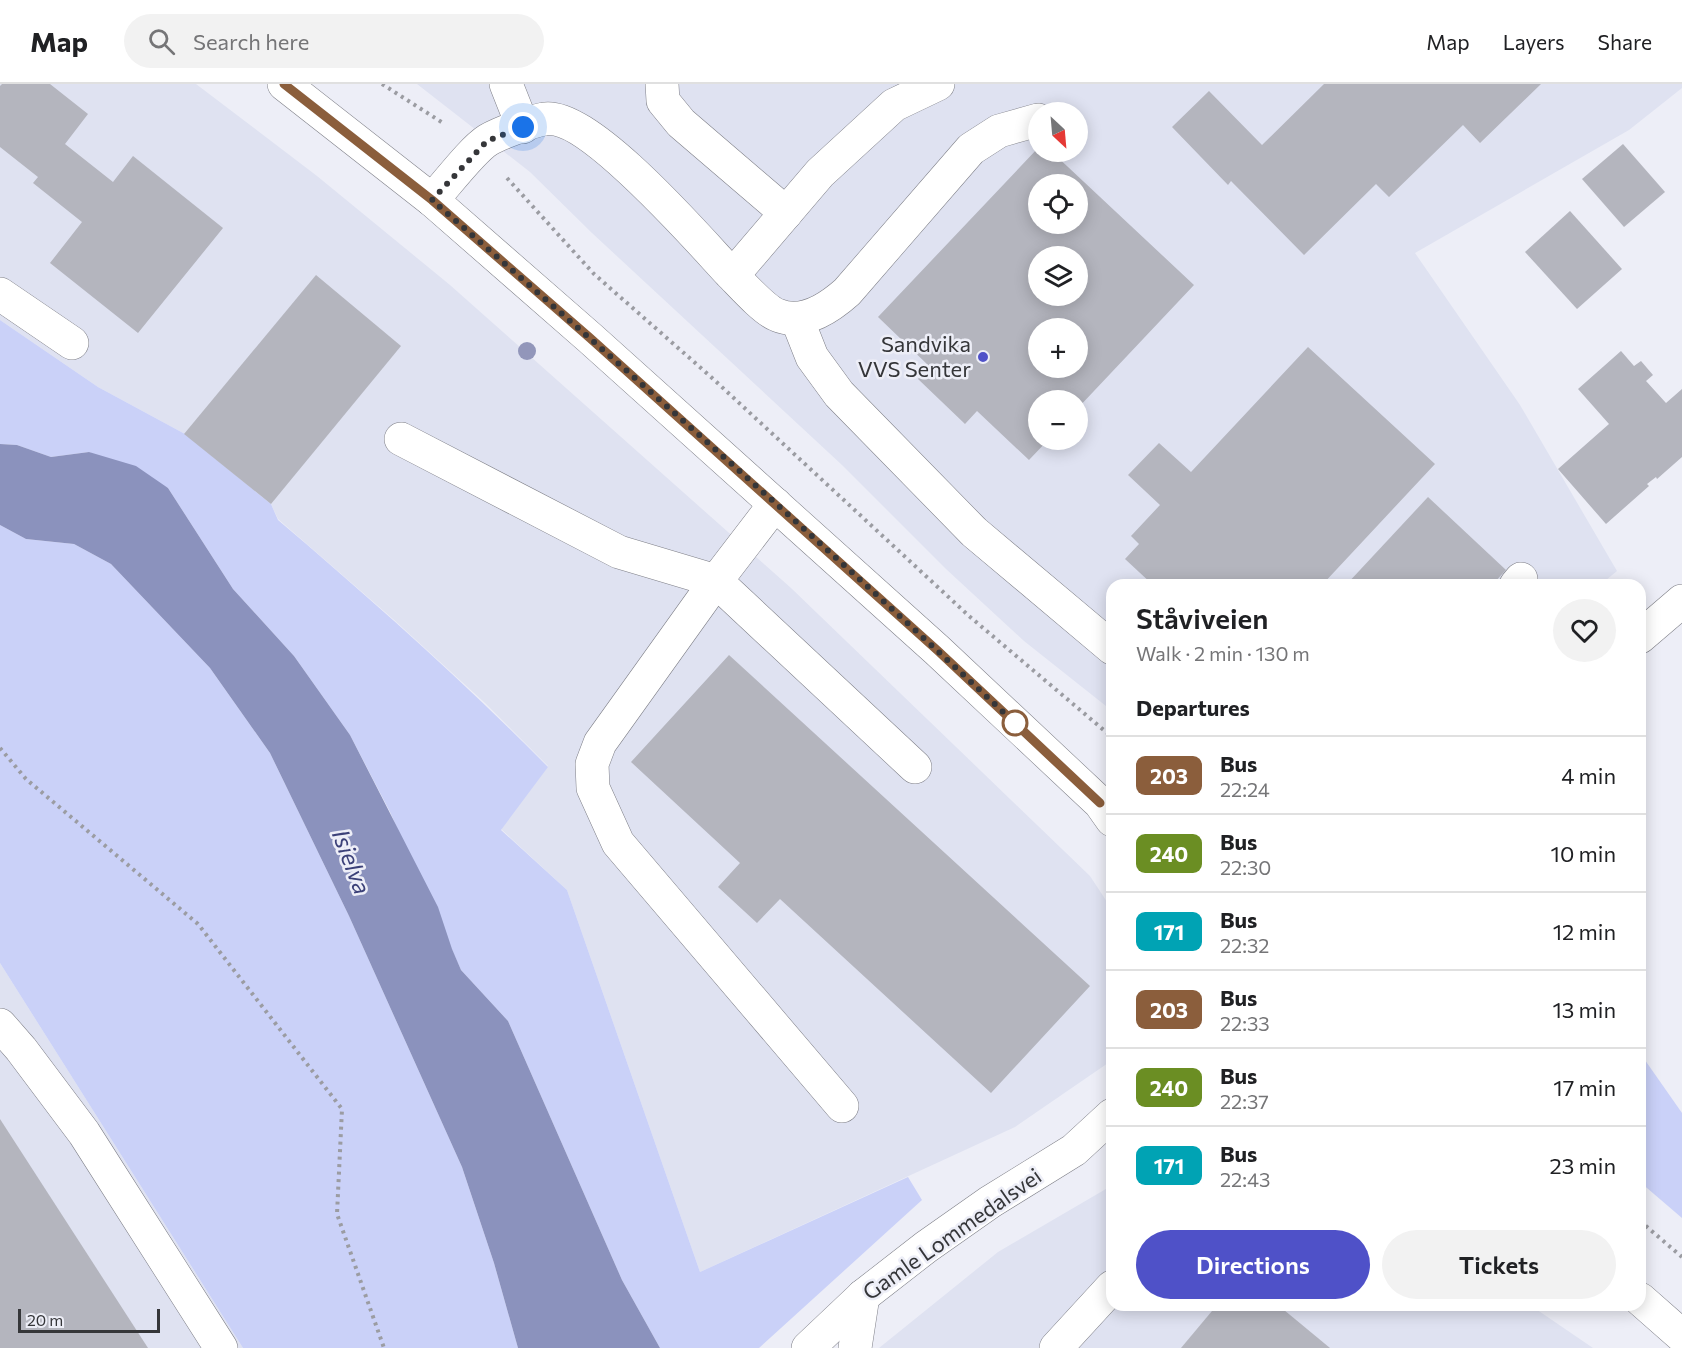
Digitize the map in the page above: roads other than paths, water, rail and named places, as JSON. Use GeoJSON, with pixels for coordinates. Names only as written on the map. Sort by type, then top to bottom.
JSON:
{"type":"FeatureCollection","features":[{"type":"Feature","properties":{"kind":"main road"},"geometry":{"type":"LineString","coordinates":[[284,84],[432,200],[590,338],[937,650],[1106,809]]}},
{"type":"Feature","properties":{"kind":"main road"},"geometry":{"type":"LineString","coordinates":[[506,84],[523,127]]}},
{"type":"Feature","properties":{"kind":"main road"},"geometry":{"type":"LineString","coordinates":[[662,84],[663,101],[681,123],[786,213]]}},
{"type":"Feature","properties":{"kind":"main road"},"geometry":{"type":"LineString","coordinates":[[733,275],[820,173],[894,105],[938,84]]}},
{"type":"Feature","properties":{"kind":"main road"},"geometry":{"type":"LineString","coordinates":[[432,200],[480,147],[502,134],[543,119],[554,119],[578,128],[605,148],[643,182],[733,275],[777,315],[797,319],[832,305],[847,292],[971,148],[999,131],[1028,123]]}},
{"type":"Feature","properties":{"kind":"main road"},"geometry":{"type":"LineString","coordinates":[[0,294],[72,343]]}},
{"type":"Feature","properties":{"kind":"main road"},"geometry":{"type":"LineString","coordinates":[[797,319],[812,357],[839,394],[974,532],[1106,643]]}},
{"type":"Feature","properties":{"kind":"main road"},"geometry":{"type":"LineString","coordinates":[[401,439],[619,552],[716,581],[915,767]]}},
{"type":"Feature","properties":{"kind":"main road"},"geometry":{"type":"LineString","coordinates":[[775,504],[716,581],[600,743],[592,765],[593,788],[618,843],[842,1106]]}},
{"type":"Feature","properties":{"kind":"main road"},"geometry":{"type":"LineString","coordinates":[[1646,632],[1682,601]]}},
{"type":"Feature","properties":{"kind":"main road"},"geometry":{"type":"LineString","coordinates":[[0,1025],[21,1049],[84,1133],[221,1348]]}},
{"type":"Feature","properties":{"kind":"main road","name":"Gamle Lommedalsvei"},"geometry":{"type":"LineString","coordinates":[[808,1348],[863,1296],[926,1246],[1074,1150],[1106,1120]]}},
{"type":"Feature","properties":{"kind":"main road","name":"Gamle Lommedalsvei"},"geometry":{"type":"LineString","coordinates":[[1074,1150],[1106,1140]]}},
{"type":"Feature","properties":{"kind":"main road"},"geometry":{"type":"LineString","coordinates":[[1056,1348],[1106,1294]]}},
{"type":"Feature","properties":{"kind":"main road"},"geometry":{"type":"LineString","coordinates":[[855,1348],[863,1296]]}},
{"type":"Feature","properties":{"kind":"main road"},"geometry":{"type":"LineString","coordinates":[[1646,1304],[1682,1336]]}},
{"type":"Feature","properties":{"kind":"water","name":"Isielva"},"geometry":{"type":"Polygon","coordinates":[[[0,444],[17,445],[51,457],[89,452],[136,466],[168,488],[233,589],[294,656],[350,735],[438,907],[461,970],[508,1021],[622,1280],[660,1348],[518,1348],[494,1263],[462,1167],[349,916],[270,753],[210,668],[111,564],[74,544],[26,539],[0,525],[0,444]]]}},
{"type":"Feature","properties":{"kind":"place","name":"Sandvika VVS Senter"},"geometry":{"type":"Point","coordinates":[983,357]}}]}
